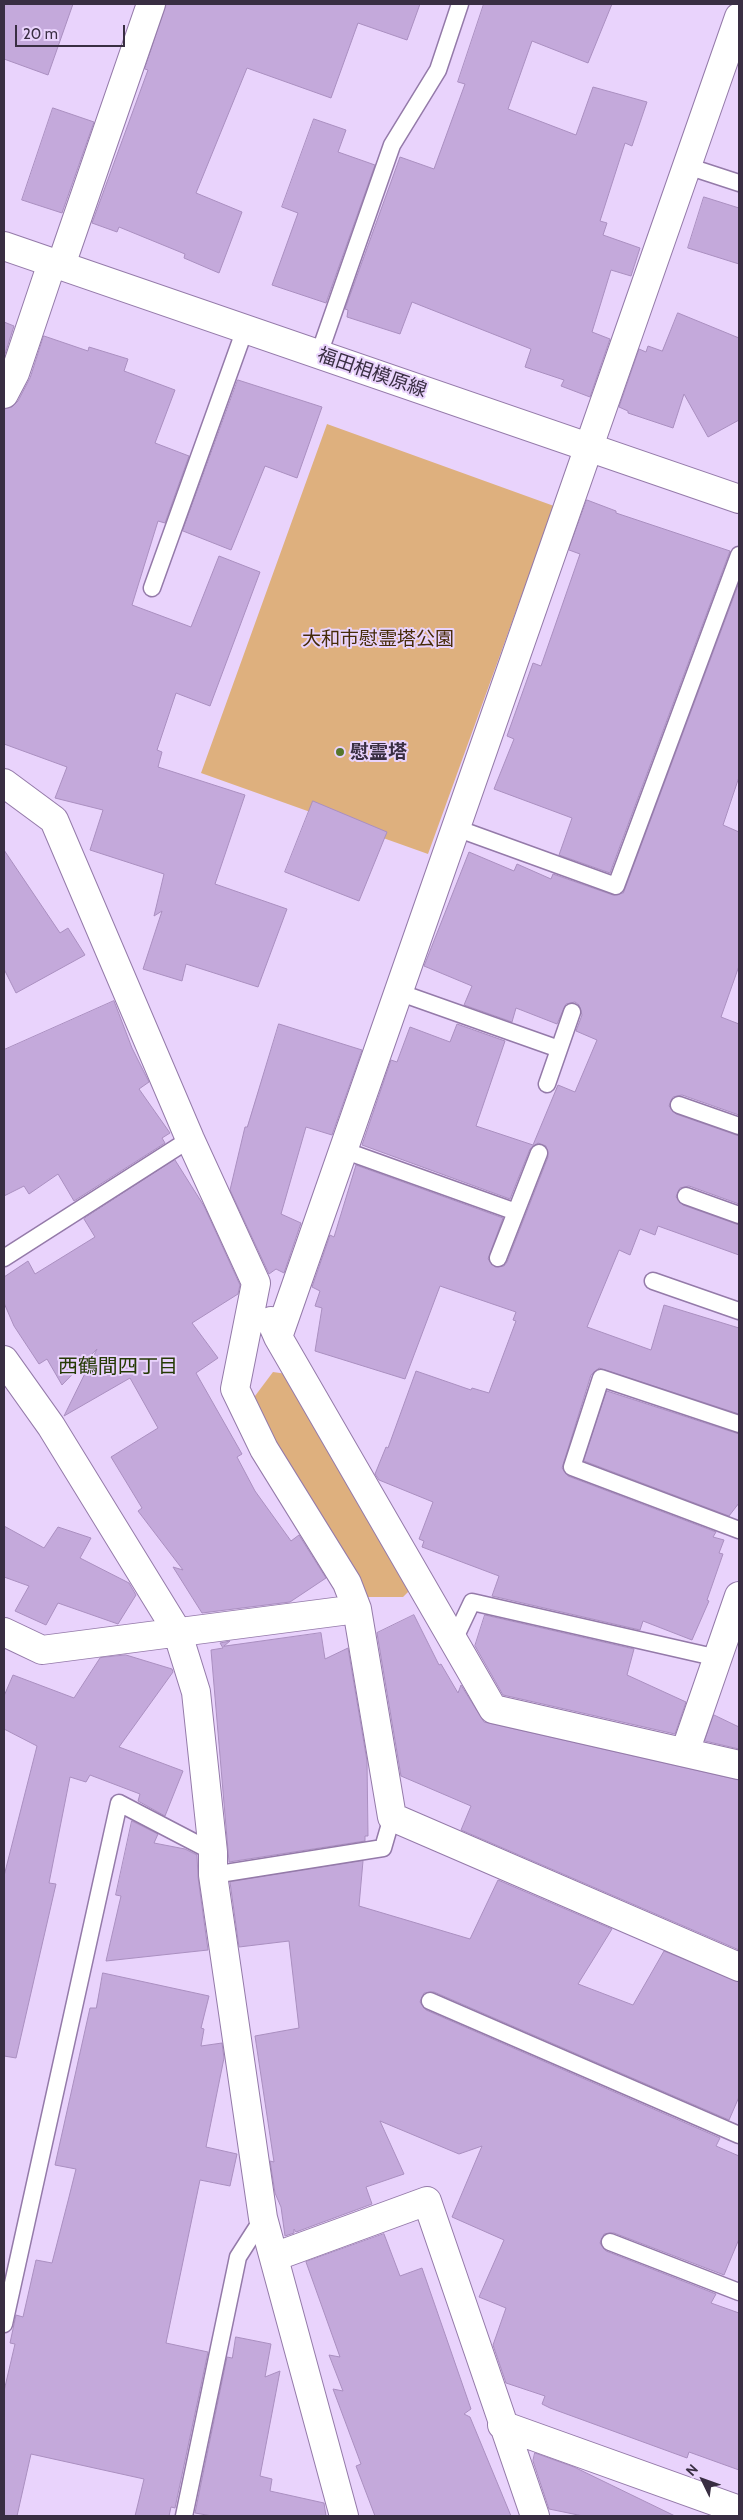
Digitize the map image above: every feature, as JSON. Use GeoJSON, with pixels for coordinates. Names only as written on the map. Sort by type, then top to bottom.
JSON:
{"type":"FeatureCollection","features":[{"type":"Feature","properties":{"kind":"street"},"geometry":{"type":"LineString","coordinates":[[4,394],[15,373],[57,264],[151,4]]}},
{"type":"Feature","properties":{"kind":"street"},"geometry":{"type":"LineString","coordinates":[[278,1336],[739,17]]}},
{"type":"Feature","properties":{"kind":"street","name":"福田相模原線"},"geometry":{"type":"LineString","coordinates":[[4,246],[739,499]]}},
{"type":"Feature","properties":{"kind":"street"},"geometry":{"type":"LineString","coordinates":[[4,783],[54,820],[190,1139],[256,1283],[278,1336],[493,1709],[739,1765]]}},
{"type":"Feature","properties":{"kind":"street"},"geometry":{"type":"LineString","coordinates":[[256,1283],[235,1389],[264,1449],[348,1583],[356,1609],[392,1818],[739,1967]]}},
{"type":"Feature","properties":{"kind":"street"},"geometry":{"type":"LineString","coordinates":[[4,1360],[51,1426],[176,1631],[196,1692],[213,1863],[263,2218],[344,2516]]}},
{"type":"Feature","properties":{"kind":"street"},"geometry":{"type":"LineString","coordinates":[[685,1752],[739,1596]]}},
{"type":"Feature","properties":{"kind":"street"},"geometry":{"type":"LineString","coordinates":[[4,1632],[42,1650],[356,1609]]}},
{"type":"Feature","properties":{"kind":"street"},"geometry":{"type":"LineString","coordinates":[[274,2257],[427,2201],[534,2516]]}},
{"type":"Feature","properties":{"kind":"street"},"geometry":{"type":"LineString","coordinates":[[502,2425],[739,2510]]}},
{"type":"Feature","properties":{"kind":"lane"},"geometry":{"type":"LineString","coordinates":[[319,354],[392,144],[438,70],[460,4]]}},
{"type":"Feature","properties":{"kind":"lane"},"geometry":{"type":"LineString","coordinates":[[687,166],[739,183]]}},
{"type":"Feature","properties":{"kind":"lane"},"geometry":{"type":"LineString","coordinates":[[152,588],[245,329]]}},
{"type":"Feature","properties":{"kind":"lane"},"geometry":{"type":"LineString","coordinates":[[456,828],[616,886],[739,555]]}},
{"type":"Feature","properties":{"kind":"lane"},"geometry":{"type":"LineString","coordinates":[[398,992],[559,1049]]}},
{"type":"Feature","properties":{"kind":"lane"},"geometry":{"type":"LineString","coordinates":[[547,1084],[572,1012]]}},
{"type":"Feature","properties":{"kind":"lane"},"geometry":{"type":"LineString","coordinates":[[679,1105],[739,1126]]}},
{"type":"Feature","properties":{"kind":"lane"},"geometry":{"type":"LineString","coordinates":[[4,1258],[190,1139]]}},
{"type":"Feature","properties":{"kind":"lane"},"geometry":{"type":"LineString","coordinates":[[343,1150],[516,1212]]}},
{"type":"Feature","properties":{"kind":"lane"},"geometry":{"type":"LineString","coordinates":[[498,1258],[539,1153]]}},
{"type":"Feature","properties":{"kind":"lane"},"geometry":{"type":"LineString","coordinates":[[686,1196],[739,1215]]}},
{"type":"Feature","properties":{"kind":"lane"},"geometry":{"type":"LineString","coordinates":[[654,1281],[739,1311]]}},
{"type":"Feature","properties":{"kind":"lane"},"geometry":{"type":"LineString","coordinates":[[739,1424],[601,1378],[572,1467],[739,1530]]}},
{"type":"Feature","properties":{"kind":"lane"},"geometry":{"type":"LineString","coordinates":[[454,1640],[472,1602],[718,1658]]}},
{"type":"Feature","properties":{"kind":"lane"},"geometry":{"type":"LineString","coordinates":[[4,2324],[119,1803],[213,1863],[383,1848],[392,1818]]}},
{"type":"Feature","properties":{"kind":"lane"},"geometry":{"type":"LineString","coordinates":[[430,2001],[739,2135]]}},
{"type":"Feature","properties":{"kind":"lane"},"geometry":{"type":"LineString","coordinates":[[184,2516],[238,2257],[263,2218]]}},
{"type":"Feature","properties":{"kind":"lane"},"geometry":{"type":"LineString","coordinates":[[610,2242],[739,2292]]}},
{"type":"Feature","properties":{"kind":"green space","name":"大和市慰霊塔公園"},"geometry":{"type":"Polygon","coordinates":[[[327,424],[554,506],[428,854],[201,773],[327,424]]]}},
{"type":"Feature","properties":{"kind":"green space"},"geometry":{"type":"Polygon","coordinates":[[[273,1372],[287,1374],[410,1590],[403,1597],[362,1597],[255,1405],[255,1396],[273,1372]]]}},
{"type":"Feature","properties":{"kind":"building"},"geometry":{"type":"Polygon","coordinates":[[[4,4],[73,4],[48,75],[4,59],[4,4]]]}},
{"type":"Feature","properties":{"kind":"building"},"geometry":{"type":"Polygon","coordinates":[[[167,4],[420,4],[407,40],[358,23],[331,98],[247,68],[196,193],[242,212],[219,273],[184,258],[185,254],[119,227],[117,232],[92,223],[148,70],[145,69],[167,4]]]}},
{"type":"Feature","properties":{"kind":"building"},"geometry":{"type":"Polygon","coordinates":[[[484,4],[612,4],[588,63],[532,41],[508,109],[576,135],[593,87],[647,102],[632,146],[625,143],[600,221],[607,223],[603,235],[640,248],[631,276],[611,270],[592,332],[610,339],[590,397],[561,386],[564,380],[525,367],[531,349],[412,302],[400,334],[347,317],[348,310],[345,309],[400,157],[434,169],[465,84],[458,82],[484,4]]]}},
{"type":"Feature","properties":{"kind":"building"},"geometry":{"type":"Polygon","coordinates":[[[53,108],[94,122],[62,213],[22,200],[53,108]]]}},
{"type":"Feature","properties":{"kind":"building"},"geometry":{"type":"Polygon","coordinates":[[[314,119],[346,130],[338,152],[375,165],[326,303],[272,285],[298,213],[282,207],[314,119]]]}},
{"type":"Feature","properties":{"kind":"building"},"geometry":{"type":"Polygon","coordinates":[[[704,197],[739,208],[739,264],[688,248],[704,197]]]}},
{"type":"Feature","properties":{"kind":"building"},"geometry":{"type":"Polygon","coordinates":[[[678,313],[739,338],[739,420],[708,437],[684,394],[673,428],[628,413],[628,411],[619,407],[639,349],[646,352],[648,346],[662,351],[678,313]]]}},
{"type":"Feature","properties":{"kind":"building"},"geometry":{"type":"Polygon","coordinates":[[[4,322],[14,326],[4,357],[4,322]]]}},
{"type":"Feature","properties":{"kind":"building"},"geometry":{"type":"Polygon","coordinates":[[[44,336],[88,351],[89,347],[128,359],[124,371],[175,390],[155,443],[189,456],[165,523],[158,521],[132,605],[191,627],[219,556],[260,572],[210,706],[176,693],[157,750],[162,752],[158,767],[245,795],[215,884],[287,909],[258,987],[186,964],[182,981],[143,969],[162,911],[154,916],[164,874],[90,850],[103,810],[55,798],[67,767],[4,744],[4,409],[12,407],[18,401],[30,378],[44,336]]]}},
{"type":"Feature","properties":{"kind":"building"},"geometry":{"type":"Polygon","coordinates":[[[238,380],[322,407],[297,478],[265,466],[231,550],[183,531],[238,380]]]}},
{"type":"Feature","properties":{"kind":"building"},"geometry":{"type":"Polygon","coordinates":[[[587,500],[616,511],[616,513],[730,551],[610,873],[559,855],[572,818],[494,789],[514,739],[507,736],[533,663],[541,666],[580,554],[569,550],[587,500]]]}},
{"type":"Feature","properties":{"kind":"building"},"geometry":{"type":"Polygon","coordinates":[[[739,583],[739,777],[723,825],[739,832],[739,966],[721,1017],[739,1024],[739,1115],[682,1095],[673,1097],[669,1106],[676,1114],[739,1136],[739,1204],[689,1186],[680,1188],[676,1197],[683,1205],[739,1225],[739,1255],[658,1226],[655,1235],[640,1229],[630,1255],[619,1250],[587,1327],[651,1350],[664,1305],[739,1328],[739,1414],[599,1368],[591,1375],[562,1468],[568,1476],[716,1532],[713,1537],[724,1540],[719,1553],[723,1554],[707,1600],[709,1601],[692,1640],[643,1621],[640,1630],[492,1596],[499,1576],[422,1547],[424,1541],[419,1539],[433,1502],[379,1480],[375,1474],[386,1447],[388,1448],[416,1371],[471,1390],[472,1388],[489,1393],[516,1321],[513,1320],[516,1312],[440,1286],[405,1379],[315,1351],[322,1308],[315,1306],[320,1291],[312,1287],[330,1235],[334,1237],[356,1165],[503,1218],[488,1259],[495,1267],[504,1266],[507,1262],[548,1157],[546,1146],[538,1143],[530,1149],[510,1199],[362,1145],[391,1060],[397,1062],[410,1027],[450,1042],[457,1024],[505,1041],[476,1126],[533,1145],[558,1085],[575,1092],[597,1040],[576,1031],[582,1015],[579,1005],[575,1002],[566,1004],[557,1024],[516,1008],[512,1022],[464,1005],[472,986],[424,966],[469,852],[514,871],[517,864],[551,879],[553,874],[613,895],[623,893],[739,583]]]}},
{"type":"Feature","properties":{"kind":"building"},"geometry":{"type":"Polygon","coordinates":[[[313,801],[387,832],[359,901],[285,872],[313,801]]]}},
{"type":"Feature","properties":{"kind":"building"},"geometry":{"type":"Polygon","coordinates":[[[4,850],[60,933],[68,928],[85,955],[16,993],[4,969],[4,850]]]}},
{"type":"Feature","properties":{"kind":"building"},"geometry":{"type":"Polygon","coordinates":[[[114,1001],[132,1048],[149,1082],[139,1089],[170,1133],[162,1138],[165,1143],[74,1201],[58,1174],[29,1194],[24,1186],[4,1196],[4,1050],[114,1001]]]}},
{"type":"Feature","properties":{"kind":"building"},"geometry":{"type":"Polygon","coordinates":[[[279,1024],[362,1050],[332,1135],[306,1127],[281,1214],[301,1223],[284,1273],[276,1269],[269,1274],[230,1190],[245,1127],[247,1127],[279,1024]]]}},
{"type":"Feature","properties":{"kind":"building"},"geometry":{"type":"Polygon","coordinates":[[[175,1160],[204,1206],[240,1285],[238,1294],[192,1323],[218,1358],[196,1373],[242,1454],[237,1457],[255,1491],[291,1541],[299,1535],[326,1578],[290,1602],[202,1613],[173,1567],[183,1570],[138,1511],[142,1508],[111,1457],[158,1428],[130,1378],[64,1416],[97,1349],[62,1385],[47,1359],[39,1364],[14,1326],[4,1303],[4,1277],[28,1261],[35,1274],[95,1237],[84,1219],[175,1160]]]}},
{"type":"Feature","properties":{"kind":"building"},"geometry":{"type":"Polygon","coordinates":[[[607,1391],[739,1434],[739,1503],[729,1516],[584,1461],[607,1391]]]}},
{"type":"Feature","properties":{"kind":"building"},"geometry":{"type":"Polygon","coordinates":[[[4,1526],[44,1548],[58,1527],[91,1538],[80,1558],[129,1583],[136,1595],[118,1624],[58,1603],[46,1625],[15,1611],[29,1586],[4,1577],[4,1526]]]}},
{"type":"Feature","properties":{"kind":"building"},"geometry":{"type":"Polygon","coordinates":[[[414,1615],[439,1665],[441,1664],[458,1693],[461,1685],[484,1722],[739,1780],[739,1950],[461,1830],[471,1806],[401,1776],[377,1633],[414,1615]]]}},
{"type":"Feature","properties":{"kind":"building"},"geometry":{"type":"Polygon","coordinates":[[[485,1615],[634,1649],[627,1675],[686,1702],[675,1734],[503,1695],[475,1646],[485,1615]]]}},
{"type":"Feature","properties":{"kind":"building"},"geometry":{"type":"Polygon","coordinates":[[[321,1633],[325,1659],[348,1648],[367,1761],[368,1836],[365,1836],[365,1841],[229,1862],[211,1650],[223,1648],[220,1643],[230,1641],[224,1646],[321,1633]]]}},
{"type":"Feature","properties":{"kind":"building"},"geometry":{"type":"Polygon","coordinates":[[[126,1655],[172,1669],[173,1672],[119,1747],[183,1771],[165,1816],[138,1801],[140,1794],[90,1775],[86,1782],[70,1777],[49,1883],[56,1884],[16,2058],[4,2056],[4,1876],[37,1746],[4,1729],[4,1696],[13,1675],[74,1698],[100,1658],[126,1655]]]}},
{"type":"Feature","properties":{"kind":"building"},"geometry":{"type":"Polygon","coordinates":[[[714,1715],[739,1727],[739,1749],[705,1741],[714,1715]]]}},
{"type":"Feature","properties":{"kind":"building"},"geometry":{"type":"Polygon","coordinates":[[[132,1821],[158,1834],[154,1843],[185,1849],[197,1855],[198,1877],[208,1950],[106,1961],[121,1896],[116,1895],[132,1821]]]}},
{"type":"Feature","properties":{"kind":"building"},"geometry":{"type":"Polygon","coordinates":[[[363,1861],[359,1906],[470,1939],[498,1880],[612,1929],[578,1984],[633,2005],[664,1951],[739,1982],[739,2097],[729,2120],[434,1992],[424,1993],[420,2002],[426,2010],[720,2138],[716,2146],[739,2156],[739,2239],[724,2275],[614,2233],[604,2234],[600,2243],[606,2251],[716,2294],[711,2303],[739,2313],[739,2470],[689,2452],[687,2458],[550,2408],[542,2404],[545,2396],[506,2383],[493,2345],[506,2308],[479,2297],[504,2240],[452,2217],[482,2146],[459,2154],[380,2121],[404,2174],[366,2187],[372,2204],[296,2232],[294,2229],[294,2233],[285,2236],[281,2207],[275,2193],[270,2161],[274,2162],[255,2036],[299,2028],[289,1941],[239,1947],[230,1882],[363,1861]]]}},
{"type":"Feature","properties":{"kind":"building"},"geometry":{"type":"Polygon","coordinates":[[[103,1973],[209,1996],[201,2028],[204,2029],[201,2046],[222,2043],[224,2058],[206,2147],[237,2154],[230,2186],[200,2180],[166,2343],[208,2352],[175,2508],[171,2507],[169,2516],[135,2516],[144,2479],[31,2454],[17,2516],[4,2516],[4,2391],[15,2344],[10,2343],[16,2315],[23,2317],[36,2260],[52,2263],[68,2201],[76,2169],[55,2165],[90,2008],[96,2008],[103,1973]]]}},
{"type":"Feature","properties":{"kind":"building"},"geometry":{"type":"Polygon","coordinates":[[[384,2234],[400,2276],[422,2268],[471,2409],[464,2414],[470,2417],[511,2516],[375,2516],[356,2466],[361,2464],[333,2389],[343,2391],[329,2355],[340,2357],[306,2262],[384,2234]]]}},
{"type":"Feature","properties":{"kind":"building"},"geometry":{"type":"Polygon","coordinates":[[[236,2337],[271,2344],[265,2377],[280,2371],[260,2476],[272,2479],[270,2491],[324,2503],[326,2516],[212,2516],[195,2513],[227,2357],[232,2358],[236,2337]]]}},
{"type":"Feature","properties":{"kind":"building"},"geometry":{"type":"Polygon","coordinates":[[[535,2453],[574,2467],[675,2516],[583,2516],[549,2509],[533,2461],[535,2453]]]}},
{"type":"Feature","properties":{"kind":"place","name":"慰霊塔"},"geometry":{"type":"Point","coordinates":[340,752]}},
{"type":"Feature","properties":{"kind":"district","name":"西鶴間四丁目"},"geometry":{"type":"Point","coordinates":[118,1367]}}]}
